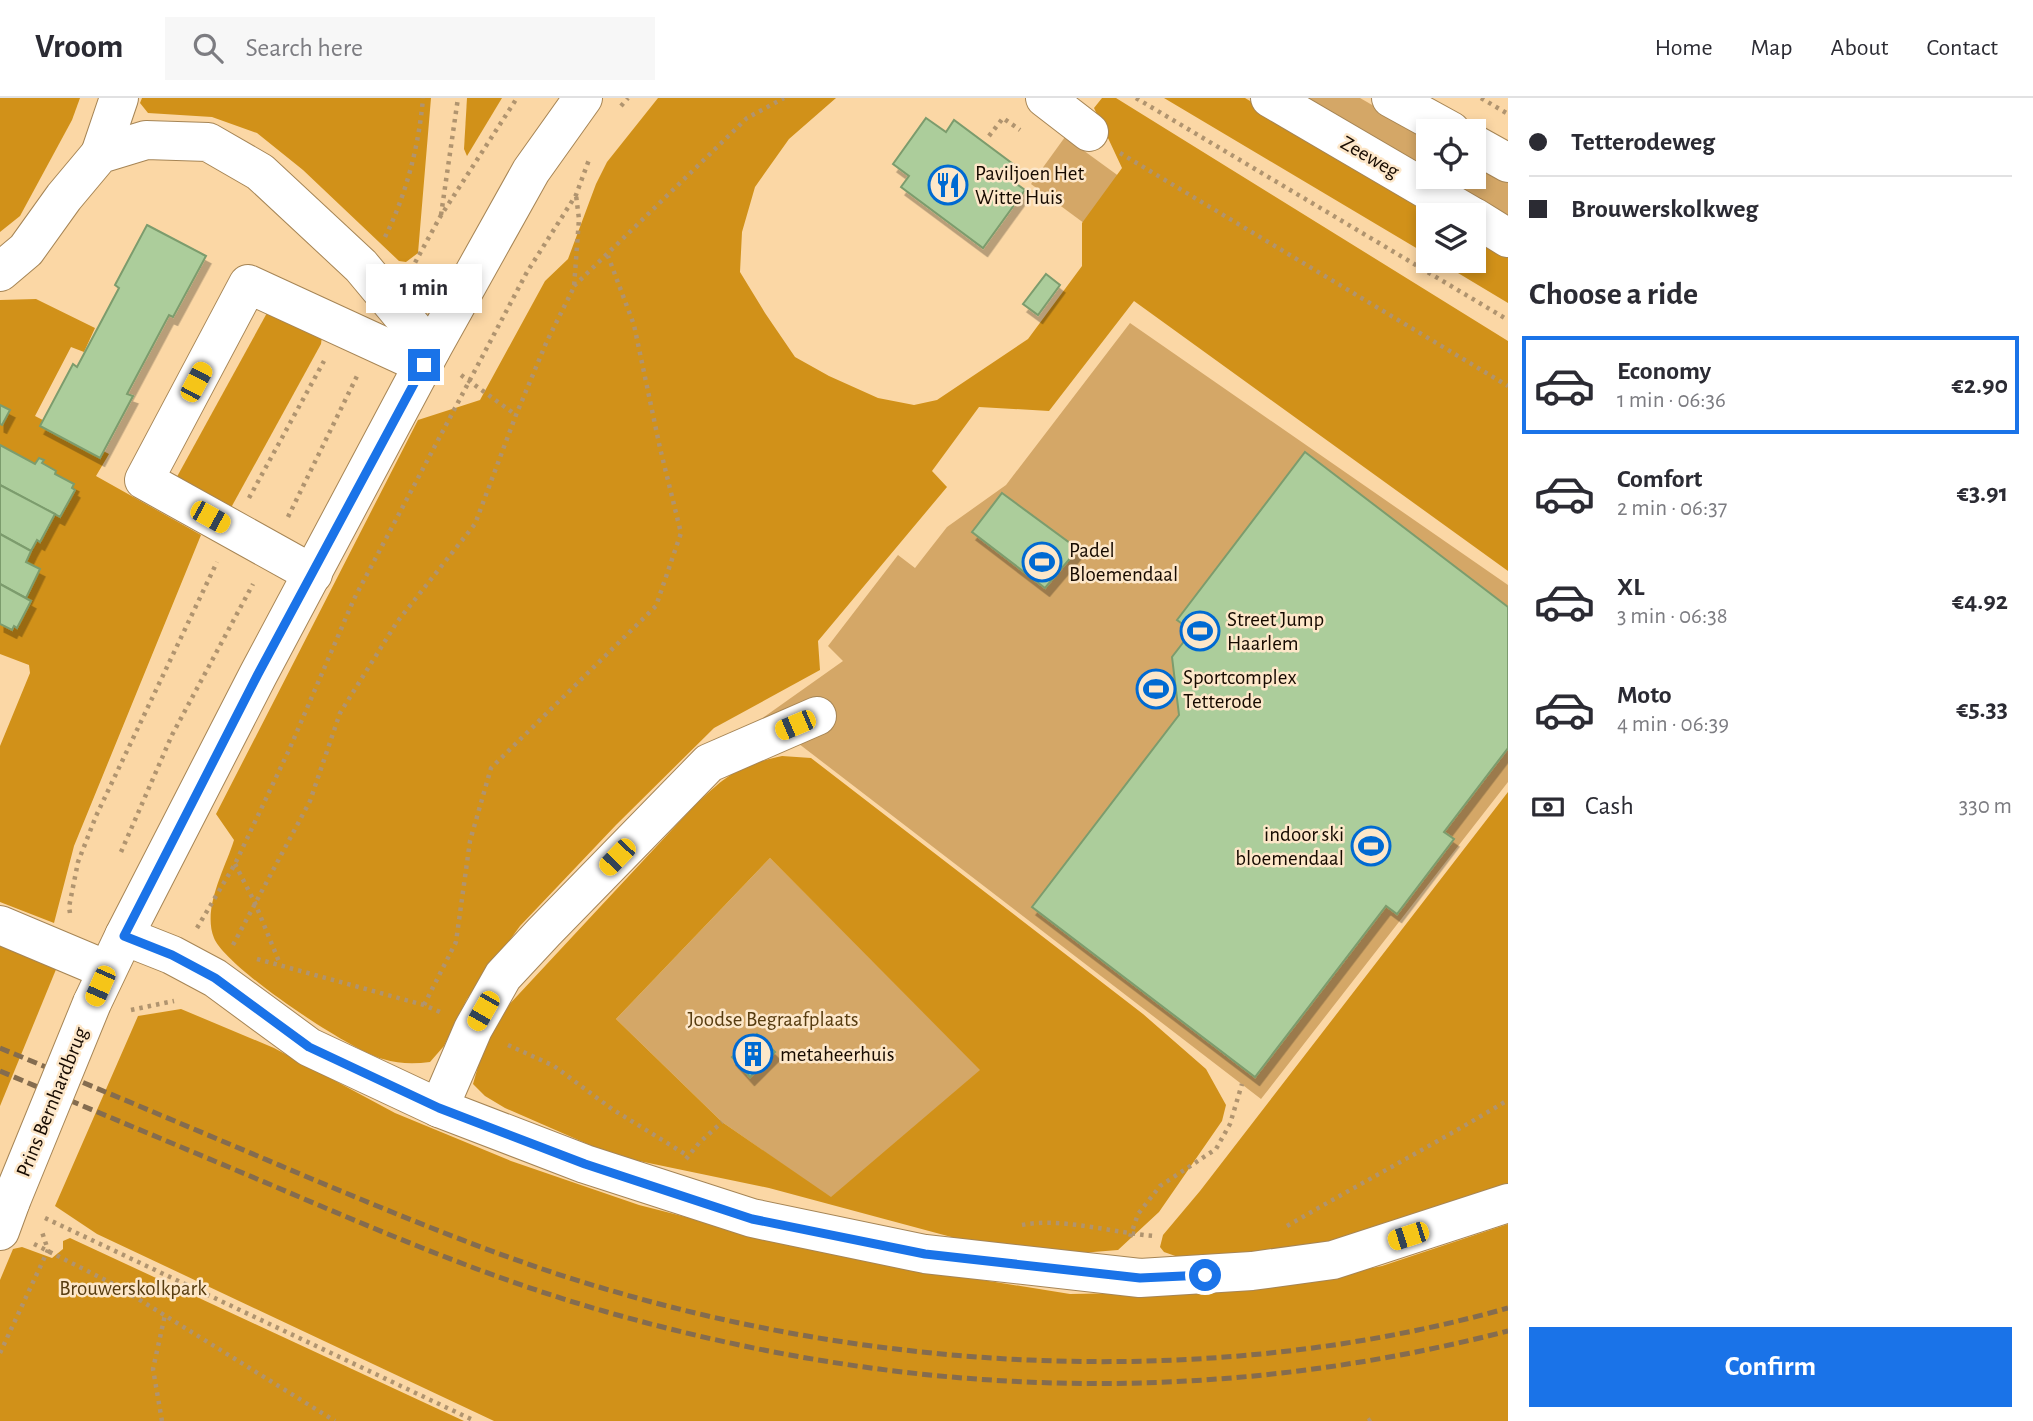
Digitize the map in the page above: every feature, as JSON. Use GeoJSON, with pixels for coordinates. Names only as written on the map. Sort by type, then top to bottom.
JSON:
{"type":"FeatureCollection","features":[{"type":"Feature","properties":{"kind":"main road"},"geometry":{"type":"LineString","coordinates":[[0,272],[26,250],[64,197],[100,154],[119,98]]}},
{"type":"Feature","properties":{"kind":"main road"},"geometry":{"type":"LineString","coordinates":[[1045,98],[1104,142]]}},
{"type":"Feature","properties":{"kind":"main road","name":"Zeeweg"},"geometry":{"type":"LineString","coordinates":[[1270,98],[1450,203]]}},
{"type":"Feature","properties":{"kind":"main road"},"geometry":{"type":"LineString","coordinates":[[1391,98],[1429,119]]}},
{"type":"Feature","properties":{"kind":"main road","name":"Prins Bernhardbrug"},"geometry":{"type":"LineString","coordinates":[[12,1219],[94,977],[124,936],[258,674],[427,358],[531,171],[600,105]]}},
{"type":"Feature","properties":{"kind":"main road"},"geometry":{"type":"LineString","coordinates":[[100,154],[146,141],[208,142],[260,173],[366,273],[392,304],[427,358]]}},
{"type":"Feature","properties":{"kind":"main road"},"geometry":{"type":"LineString","coordinates":[[1486,151],[1508,163]]}},
{"type":"Feature","properties":{"kind":"main road","name":"Zeeweg"},"geometry":{"type":"LineString","coordinates":[[1486,225],[1508,238]]}},
{"type":"Feature","properties":{"kind":"main road"},"geometry":{"type":"LineString","coordinates":[[313,574],[144,480],[248,284],[358,335],[427,358]]}},
{"type":"Feature","properties":{"kind":"main road"},"geometry":{"type":"LineString","coordinates":[[439,1108],[473,1029],[503,976],[709,763],[817,716]]}},
{"type":"Feature","properties":{"kind":"main road"},"geometry":{"type":"LineString","coordinates":[[0,925],[94,977]]}},
{"type":"Feature","properties":{"kind":"main road"},"geometry":{"type":"LineString","coordinates":[[124,936],[172,955],[215,978],[309,1047],[439,1108],[585,1164],[752,1219],[925,1254],[1140,1278],[1210,1274],[1333,1260],[1508,1203]]}},
{"type":"Feature","properties":{"kind":"path"},"geometry":{"type":"LineString","coordinates":[[366,273],[399,209],[411,167],[424,98]]}},
{"type":"Feature","properties":{"kind":"path"},"geometry":{"type":"LineString","coordinates":[[440,218],[458,98]]}},
{"type":"Feature","properties":{"kind":"path"},"geometry":{"type":"LineString","coordinates":[[392,304],[440,218],[517,98]]}},
{"type":"Feature","properties":{"kind":"path"},"geometry":{"type":"LineString","coordinates":[[600,105],[628,98]]}},
{"type":"Feature","properties":{"kind":"path"},"geometry":{"type":"LineString","coordinates":[[241,952],[232,947],[310,802],[340,713],[397,622],[475,524],[516,415],[547,341],[574,287],[747,118],[784,98]]}},
{"type":"Feature","properties":{"kind":"path"},"geometry":{"type":"LineString","coordinates":[[1136,98],[1508,320]]}},
{"type":"Feature","properties":{"kind":"path"},"geometry":{"type":"LineString","coordinates":[[1482,98],[1508,114]]}},
{"type":"Feature","properties":{"kind":"path"},"geometry":{"type":"LineString","coordinates":[[1104,142],[1508,386]]}},
{"type":"Feature","properties":{"kind":"path"},"geometry":{"type":"LineString","coordinates":[[196,930],[235,864],[289,750],[354,599],[527,272],[576,195],[592,152]]}},
{"type":"Feature","properties":{"kind":"path"},"geometry":{"type":"LineString","coordinates":[[574,287],[579,219],[576,195]]}},
{"type":"Feature","properties":{"kind":"path"},"geometry":{"type":"LineString","coordinates":[[424,1005],[456,943],[470,841],[491,768],[656,606],[681,533],[634,325],[608,256]]}},
{"type":"Feature","properties":{"kind":"path"},"geometry":{"type":"LineString","coordinates":[[94,977],[69,907],[78,862],[96,816],[233,529],[358,335]]}},
{"type":"Feature","properties":{"kind":"path"},"geometry":{"type":"LineString","coordinates":[[120,856],[172,735],[271,551],[358,335]]}},
{"type":"Feature","properties":{"kind":"path"},"geometry":{"type":"LineString","coordinates":[[468,381],[516,415]]}},
{"type":"Feature","properties":{"kind":"path"},"geometry":{"type":"LineString","coordinates":[[235,864],[281,965]]}},
{"type":"Feature","properties":{"kind":"path"},"geometry":{"type":"LineString","coordinates":[[251,957],[424,1005],[554,1066],[612,1109],[700,1163]]}},
{"type":"Feature","properties":{"kind":"path"},"geometry":{"type":"LineString","coordinates":[[1123,1276],[1138,1213],[1160,1186],[1216,1149],[1230,1124],[1242,1084]]}},
{"type":"Feature","properties":{"kind":"path"},"geometry":{"type":"LineString","coordinates":[[1290,1230],[1278,1232],[1359,1184],[1427,1149],[1508,1100]]}},
{"type":"Feature","properties":{"kind":"path"},"geometry":{"type":"LineString","coordinates":[[658,1188],[722,1122]]}},
{"type":"Feature","properties":{"kind":"path"},"geometry":{"type":"LineString","coordinates":[[12,1219],[48,1251],[119,1287],[335,1421]]}},
{"type":"Feature","properties":{"kind":"path"},"geometry":{"type":"LineString","coordinates":[[12,1219],[48,1251]]}},
{"type":"Feature","properties":{"kind":"path"},"geometry":{"type":"LineString","coordinates":[[12,1219],[475,1421]]}},
{"type":"Feature","properties":{"kind":"path"},"geometry":{"type":"LineString","coordinates":[[1016,1226],[1042,1221],[1158,1236]]}},
{"type":"Feature","properties":{"kind":"path"},"geometry":{"type":"LineString","coordinates":[[0,1353],[48,1251]]}},
{"type":"Feature","properties":{"kind":"path"},"geometry":{"type":"LineString","coordinates":[[162,1421],[153,1369],[165,1315]]}},
{"type":"Feature","properties":{"kind":"green space"},"geometry":{"type":"Polygon","coordinates":[[[0,98],[80,98],[72,120],[20,216],[0,232],[0,98]]]}},
{"type":"Feature","properties":{"kind":"green space"},"geometry":{"type":"Polygon","coordinates":[[[142,98],[431,98],[418,253],[406,262],[399,261],[303,170],[257,133],[212,117],[148,113],[140,103],[142,98]]]}},
{"type":"Feature","properties":{"kind":"green space"},"geometry":{"type":"Polygon","coordinates":[[[467,98],[502,98],[467,156],[464,149],[467,98]]]}},
{"type":"Feature","properties":{"kind":"green space"},"geometry":{"type":"Polygon","coordinates":[[[658,98],[836,98],[789,139],[755,187],[742,232],[740,272],[795,357],[878,398],[914,405],[937,400],[1028,339],[1082,266],[1082,223],[1122,168],[1094,108],[1102,98],[1116,98],[1508,341],[1508,571],[1134,301],[1049,411],[979,407],[932,471],[947,487],[818,641],[820,670],[714,728],[616,825],[520,926],[467,999],[444,1046],[430,1062],[407,1063],[383,1059],[345,1041],[291,1007],[241,968],[214,938],[211,926],[213,901],[234,840],[216,814],[418,420],[480,400],[545,281],[568,259],[607,162],[658,98]]]}},
{"type":"Feature","properties":{"kind":"green space"},"geometry":{"type":"Polygon","coordinates":[[[1164,98],[1245,98],[1421,203],[1416,203],[1416,248],[1164,98]]]}},
{"type":"Feature","properties":{"kind":"green space"},"geometry":{"type":"Polygon","coordinates":[[[1302,98],[1360,98],[1416,130],[1416,166],[1302,98]]]}},
{"type":"Feature","properties":{"kind":"green space"},"geometry":{"type":"Polygon","coordinates":[[[1065,137],[1131,185],[1096,232],[1031,184],[1065,137]]]}},
{"type":"Feature","properties":{"kind":"green space"},"geometry":{"type":"Polygon","coordinates":[[[1486,169],[1508,181],[1508,220],[1486,207],[1486,203],[1479,203],[1455,189],[1486,189],[1486,169]]]}},
{"type":"Feature","properties":{"kind":"green space"},"geometry":{"type":"Polygon","coordinates":[[[1486,242],[1508,255],[1508,303],[1458,273],[1486,273],[1486,242]]]}},
{"type":"Feature","properties":{"kind":"green space"},"geometry":{"type":"Polygon","coordinates":[[[36,299],[95,328],[84,352],[71,347],[35,416],[109,454],[96,476],[201,535],[74,846],[54,923],[0,902],[0,746],[30,673],[29,665],[0,654],[0,300],[36,299]]]}},
{"type":"Feature","properties":{"kind":"green space"},"geometry":{"type":"Polygon","coordinates":[[[273,302],[323,328],[321,344],[227,515],[173,484],[273,302]]]}},
{"type":"Feature","properties":{"kind":"green space","name":"Sportcomplex Tetterode"},"geometry":{"type":"Polygon","coordinates":[[[1130,323],[1508,585],[1508,782],[1261,1099],[764,717],[843,661],[828,646],[898,555],[915,568],[947,527],[1006,485],[1130,323]]]}},
{"type":"Feature","properties":{"kind":"green space"},"geometry":{"type":"Polygon","coordinates":[[[782,756],[811,758],[1143,1014],[1206,1069],[1226,1105],[1222,1121],[1159,1212],[1118,1250],[1056,1255],[970,1242],[769,1188],[615,1156],[505,1108],[485,1096],[473,1084],[490,1025],[695,805],[734,773],[755,763],[782,756]],[[770,858],[616,1019],[722,1122],[831,1197],[980,1070],[770,858]]]}},
{"type":"Feature","properties":{"kind":"green space"},"geometry":{"type":"Polygon","coordinates":[[[1508,792],[1508,1188],[1365,1233],[1270,1254],[1184,1259],[1164,1252],[1160,1247],[1163,1235],[1200,1191],[1508,792]]]}},
{"type":"Feature","properties":{"kind":"green space","name":"Joodse Begraafplaats"},"geometry":{"type":"Polygon","coordinates":[[[770,858],[981,1070],[831,1198],[722,1122],[616,1019],[770,858]]]}},
{"type":"Feature","properties":{"kind":"green space"},"geometry":{"type":"Polygon","coordinates":[[[0,945],[57,967],[0,1106],[0,945]]]}},
{"type":"Feature","properties":{"kind":"green space"},"geometry":{"type":"Polygon","coordinates":[[[181,1009],[274,1048],[395,1113],[511,1161],[639,1205],[780,1241],[958,1276],[1070,1294],[1188,1292],[1288,1285],[1382,1266],[1508,1224],[1508,1421],[494,1421],[97,1234],[55,1206],[138,1016],[181,1009]]]}},
{"type":"Feature","properties":{"kind":"green space","name":"Brouwerskolkpark"},"geometry":{"type":"Polygon","coordinates":[[[70,1238],[464,1421],[0,1421],[0,1280],[13,1249],[22,1247],[52,1258],[63,1249],[63,1241],[70,1238]]]}},
{"type":"Feature","properties":{"kind":"building"},"geometry":{"type":"Polygon","coordinates":[[[926,118],[946,132],[954,120],[1013,164],[1004,175],[1025,190],[983,248],[901,187],[909,176],[893,164],[926,118]]]}},
{"type":"Feature","properties":{"kind":"building"},"geometry":{"type":"Polygon","coordinates":[[[147,225],[206,256],[173,317],[169,315],[127,394],[133,396],[100,458],[40,426],[73,364],[77,367],[119,288],[115,285],[147,225]]]}},
{"type":"Feature","properties":{"kind":"building"},"geometry":{"type":"Polygon","coordinates":[[[1046,274],[1060,285],[1038,315],[1023,304],[1046,274]]]}},
{"type":"Feature","properties":{"kind":"building"},"geometry":{"type":"Polygon","coordinates":[[[0,405],[10,410],[2,425],[0,424],[0,405]]]}},
{"type":"Feature","properties":{"kind":"building"},"geometry":{"type":"Polygon","coordinates":[[[0,445],[35,464],[39,458],[44,460],[42,463],[56,471],[55,474],[74,484],[72,488],[75,490],[60,517],[0,485],[0,445]]]}},
{"type":"Feature","properties":{"kind":"building"},"geometry":{"type":"Polygon","coordinates":[[[1305,452],[1508,607],[1508,748],[1444,832],[1454,839],[1397,914],[1386,906],[1255,1077],[1032,907],[1179,715],[1172,657],[1192,631],[1177,620],[1305,452]]]}},
{"type":"Feature","properties":{"kind":"building"},"geometry":{"type":"Polygon","coordinates":[[[0,485],[55,514],[40,542],[37,540],[31,551],[0,534],[0,485]]]}},
{"type":"Feature","properties":{"kind":"building"},"geometry":{"type":"Polygon","coordinates":[[[1002,493],[1078,549],[1045,588],[972,532],[1002,493]]]}},
{"type":"Feature","properties":{"kind":"building"},"geometry":{"type":"Polygon","coordinates":[[[0,534],[31,551],[26,562],[40,569],[26,598],[0,584],[0,534]]]}},
{"type":"Feature","properties":{"kind":"building"},"geometry":{"type":"Polygon","coordinates":[[[0,584],[31,601],[17,628],[14,626],[12,630],[0,624],[0,584]]]}},
{"type":"Feature","properties":{"kind":"building","name":"metaheerhuis"},"geometry":{"type":"Polygon","coordinates":[[[757,1034],[775,1052],[750,1077],[732,1057],[757,1034]]]}},
{"type":"Feature","properties":{"kind":"railway"},"geometry":{"type":"LineString","coordinates":[[0,1048],[383,1208],[526,1263],[599,1287],[709,1316],[822,1339],[937,1353],[1052,1361],[1168,1360],[1283,1352],[1397,1334],[1508,1308]]}},
{"type":"Feature","properties":{"kind":"railway"},"geometry":{"type":"LineString","coordinates":[[0,1071],[481,1271],[607,1312],[720,1341],[832,1362],[944,1376],[1056,1383],[1169,1382],[1281,1373],[1394,1356],[1508,1331]]}},
{"type":"Feature","properties":{"kind":"place","name":"Paviljoen Het Witte Huis"},"geometry":{"type":"Point","coordinates":[948,185]}},
{"type":"Feature","properties":{"kind":"place","name":"Padel Bloemendaal"},"geometry":{"type":"Point","coordinates":[1042,562]}},
{"type":"Feature","properties":{"kind":"place","name":"Street Jump Haarlem"},"geometry":{"type":"Point","coordinates":[1200,631]}},
{"type":"Feature","properties":{"kind":"place","name":"Sportcomplex Tetterode"},"geometry":{"type":"Point","coordinates":[1156,689]}},
{"type":"Feature","properties":{"kind":"place","name":"indoor ski bloemendaal"},"geometry":{"type":"Point","coordinates":[1371,846]}},
{"type":"Feature","properties":{"kind":"place","name":"metaheerhuis"},"geometry":{"type":"Point","coordinates":[753,1054]}},
{"type":"Feature","properties":{"kind":"route"},"geometry":{"type":"LineString","coordinates":[[424,365],[258,674],[124,936],[172,955],[215,978],[309,1047],[439,1108],[585,1164],[752,1219],[925,1254],[1140,1278],[1205,1275]]}}]}
